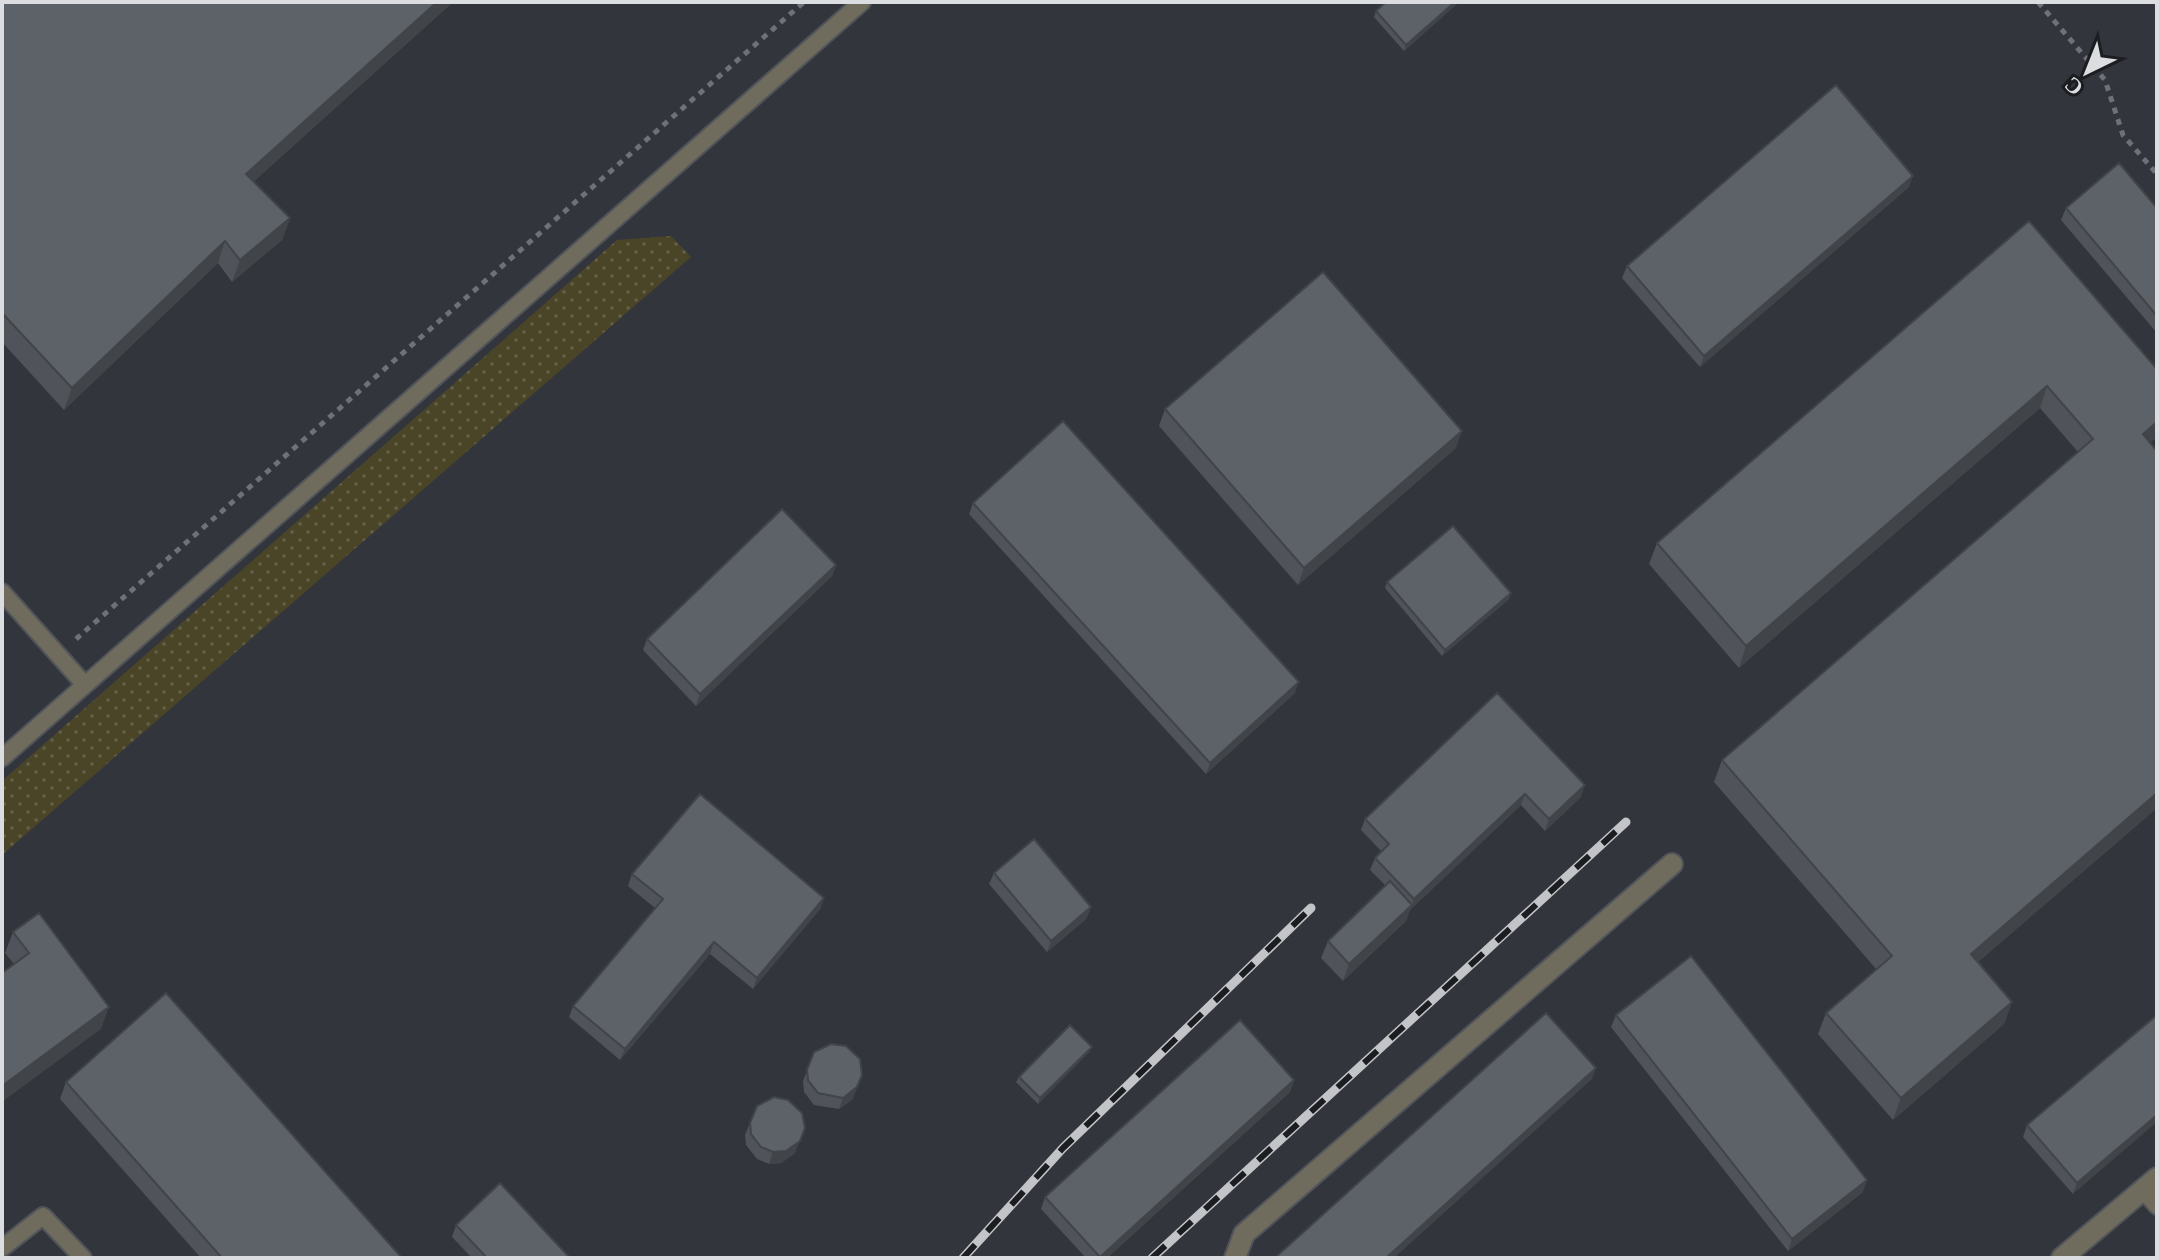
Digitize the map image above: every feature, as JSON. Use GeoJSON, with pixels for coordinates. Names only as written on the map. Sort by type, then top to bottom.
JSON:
{"type":"FeatureCollection","features":[{"type":"Feature","properties":{"kind":"street"},"geometry":{"type":"LineString","coordinates":[[1235,1258],[1244,1234],[1672,864]]}},
{"type":"Feature","properties":{"kind":"street"},"geometry":{"type":"LineString","coordinates":[[2062,1258],[2150,1184]]}},
{"type":"Feature","properties":{"kind":"lane"},"geometry":{"type":"LineString","coordinates":[[2,758],[862,2]]}},
{"type":"Feature","properties":{"kind":"lane"},"geometry":{"type":"LineString","coordinates":[[2,592],[85,685]]}},
{"type":"Feature","properties":{"kind":"lane"},"geometry":{"type":"LineString","coordinates":[[2150,1184],[2157,1206]]}},
{"type":"Feature","properties":{"kind":"lane"},"geometry":{"type":"LineString","coordinates":[[2,1248],[43,1216],[83,1258]]}},
{"type":"Feature","properties":{"kind":"path"},"geometry":{"type":"LineString","coordinates":[[58,655],[804,2]]}},
{"type":"Feature","properties":{"kind":"path"},"geometry":{"type":"LineString","coordinates":[[2038,2],[2105,80],[2123,135],[2157,174]]}},
{"type":"Feature","properties":{"kind":"shaded area"},"geometry":{"type":"Polygon","coordinates":[[[671,236],[691,257],[2,855],[2,781],[617,240],[671,236]]]}},
{"type":"Feature","properties":{"kind":"building"},"geometry":{"type":"Polygon","coordinates":[[[2,2],[437,2],[246,174],[290,218],[240,260],[225,241],[72,388],[2,313],[2,2]]]}},
{"type":"Feature","properties":{"kind":"building"},"geometry":{"type":"Polygon","coordinates":[[[1386,2],[1455,2],[1406,45],[1376,11],[1386,2]]]}},
{"type":"Feature","properties":{"kind":"building"},"geometry":{"type":"Polygon","coordinates":[[[1836,85],[1913,176],[1704,356],[1627,266],[1836,85]]]}},
{"type":"Feature","properties":{"kind":"building"},"geometry":{"type":"Polygon","coordinates":[[[2119,163],[2157,208],[2157,316],[2066,208],[2119,163]]]}},
{"type":"Feature","properties":{"kind":"building"},"geometry":{"type":"Polygon","coordinates":[[[2029,221],[2157,369],[2157,422],[2143,434],[2157,451],[2157,793],[1971,954],[2012,1002],[1901,1098],[1826,1013],[1892,956],[1722,760],[2093,439],[2047,386],[1746,646],[1657,543],[2029,221]]]}},
{"type":"Feature","properties":{"kind":"building"},"geometry":{"type":"Polygon","coordinates":[[[1323,272],[1462,431],[1304,568],[1165,409],[1323,272]]]}},
{"type":"Feature","properties":{"kind":"building"},"geometry":{"type":"Polygon","coordinates":[[[1063,421],[1299,682],[1210,763],[973,503],[1063,421]]]}},
{"type":"Feature","properties":{"kind":"building"},"geometry":{"type":"Polygon","coordinates":[[[782,509],[836,565],[700,694],[647,639],[782,509]]]}},
{"type":"Feature","properties":{"kind":"building"},"geometry":{"type":"Polygon","coordinates":[[[1453,526],[1511,593],[1445,650],[1387,582],[1453,526]]]}},
{"type":"Feature","properties":{"kind":"building"},"geometry":{"type":"Polygon","coordinates":[[[1497,693],[1585,785],[1549,819],[1525,794],[1414,899],[1375,858],[1389,844],[1365,819],[1497,693]]]}},
{"type":"Feature","properties":{"kind":"building"},"geometry":{"type":"Polygon","coordinates":[[[700,794],[824,898],[757,978],[714,942],[625,1049],[573,1006],[663,899],[632,874],[700,794]]]}},
{"type":"Feature","properties":{"kind":"building"},"geometry":{"type":"Polygon","coordinates":[[[1034,839],[1091,907],[1051,941],[994,873],[1034,839]]]}},
{"type":"Feature","properties":{"kind":"building"},"geometry":{"type":"Polygon","coordinates":[[[1390,881],[1412,905],[1349,964],[1328,941],[1390,881]]]}},
{"type":"Feature","properties":{"kind":"building"},"geometry":{"type":"Polygon","coordinates":[[[39,913],[109,1007],[2,1086],[2,973],[29,953],[13,932],[39,913]]]}},
{"type":"Feature","properties":{"kind":"building"},"geometry":{"type":"Polygon","coordinates":[[[1691,956],[1867,1180],[1792,1239],[1616,1015],[1691,956]]]}},
{"type":"Feature","properties":{"kind":"building"},"geometry":{"type":"Polygon","coordinates":[[[166,993],[402,1258],[222,1258],[66,1082],[166,993]]]}},
{"type":"Feature","properties":{"kind":"building"},"geometry":{"type":"Polygon","coordinates":[[[1546,1013],[1596,1068],[1386,1258],[1277,1256],[1546,1013]]]}},
{"type":"Feature","properties":{"kind":"building"},"geometry":{"type":"Polygon","coordinates":[[[2157,1015],[2157,1115],[2077,1183],[2027,1125],[2157,1015]]]}},
{"type":"Feature","properties":{"kind":"building"},"geometry":{"type":"Polygon","coordinates":[[[1240,1020],[1294,1080],[1100,1257],[1045,1197],[1240,1020]]]}},
{"type":"Feature","properties":{"kind":"building"},"geometry":{"type":"Polygon","coordinates":[[[1070,1025],[1092,1047],[1040,1098],[1019,1077],[1070,1025]]]}},
{"type":"Feature","properties":{"kind":"building"},"geometry":{"type":"Polygon","coordinates":[[[831,1044],[846,1046],[860,1059],[862,1075],[857,1087],[843,1098],[818,1093],[808,1080],[807,1070],[814,1052],[831,1044]]]}},
{"type":"Feature","properties":{"kind":"building"},"geometry":{"type":"Polygon","coordinates":[[[774,1097],[788,1100],[802,1113],[805,1128],[800,1141],[786,1151],[773,1152],[761,1147],[751,1134],[750,1123],[757,1106],[774,1097]]]}},
{"type":"Feature","properties":{"kind":"building"},"geometry":{"type":"Polygon","coordinates":[[[500,1183],[570,1258],[487,1258],[456,1225],[500,1183]]]}},
{"type":"Feature","properties":{"kind":"railway"},"geometry":{"type":"LineString","coordinates":[[1152,1258],[1626,822]]}},
{"type":"Feature","properties":{"kind":"railway"},"geometry":{"type":"LineString","coordinates":[[963,1258],[1063,1148],[1311,908]]}}]}
